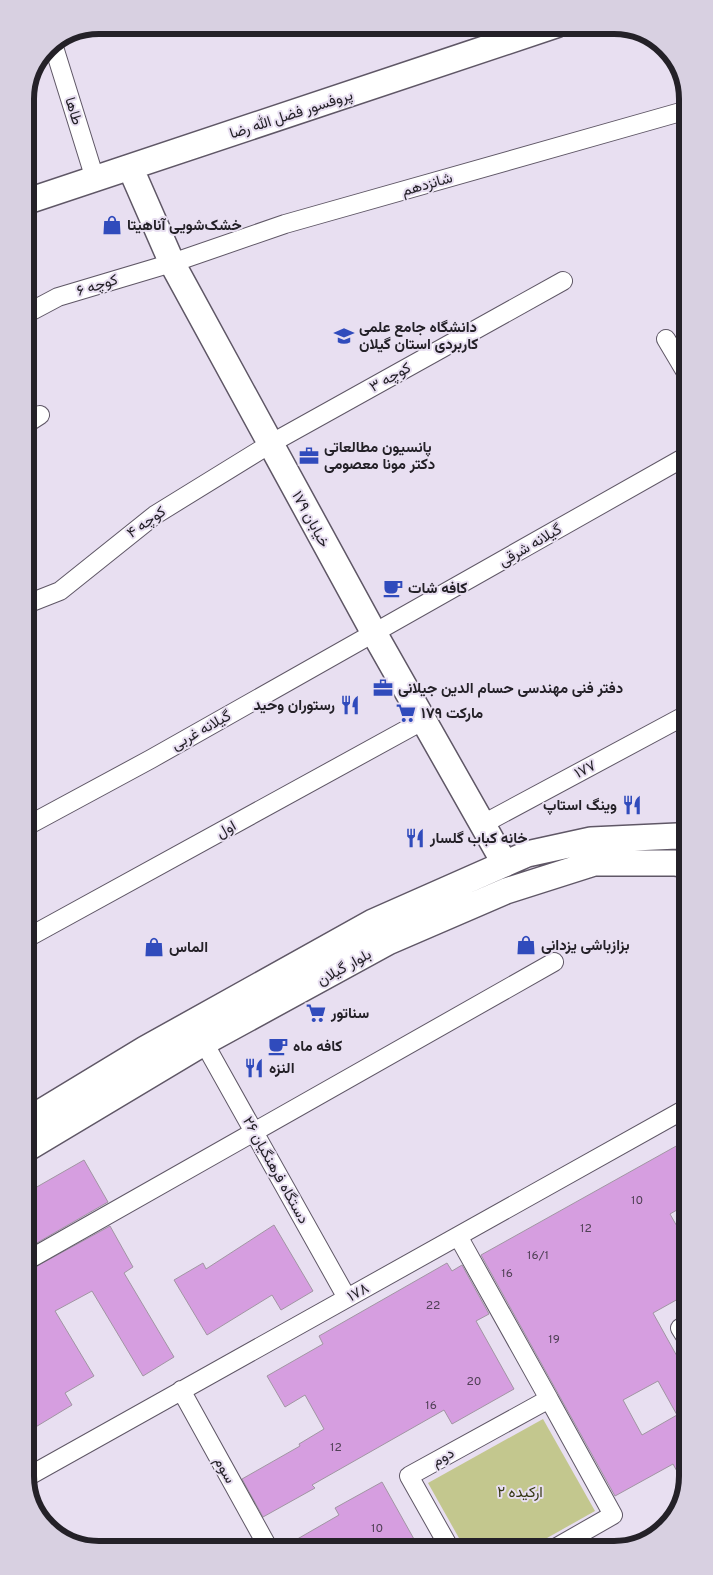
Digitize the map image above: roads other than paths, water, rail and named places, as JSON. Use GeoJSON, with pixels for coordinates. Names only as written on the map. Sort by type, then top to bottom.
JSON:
{"type":"FeatureCollection","features":[{"type":"Feature","properties":{"kind":"main road","name":"پروفسور فضل الله رضا"},"geometry":{"type":"LineString","coordinates":[[34,199],[529,34]]}},
{"type":"Feature","properties":{"kind":"main road","name":"خیابان ۱۷۹"},"geometry":{"type":"LineString","coordinates":[[130,167],[172,263],[374,633],[505,864]]}},
{"type":"Feature","properties":{"kind":"main road","name":"بلوار گیلان"},"geometry":{"type":"LineString","coordinates":[[34,1144],[198,1033],[374,922],[527,854],[591,840],[679,836]]}},
{"type":"Feature","properties":{"kind":"main road","name":"بلوار گیلان"},"geometry":{"type":"LineString","coordinates":[[34,1117],[198,1033],[388,942],[506,891],[594,863],[679,864]]}},
{"type":"Feature","properties":{"kind":"street","name":"طاها"},"geometry":{"type":"LineString","coordinates":[[55,51],[95,179]]}},
{"type":"Feature","properties":{"kind":"street","name":"شانزدهم"},"geometry":{"type":"LineString","coordinates":[[172,263],[285,224],[679,112]]}},
{"type":"Feature","properties":{"kind":"street","name":"کوچه ۶"},"geometry":{"type":"LineString","coordinates":[[34,310],[58,297],[172,263]]}},
{"type":"Feature","properties":{"kind":"street","name":"کوچه ۳"},"geometry":{"type":"LineString","coordinates":[[270,444],[563,281]]}},
{"type":"Feature","properties":{"kind":"street"},"geometry":{"type":"LineString","coordinates":[[666,339],[679,361]]}},
{"type":"Feature","properties":{"kind":"street","name":"کوچه ۴"},"geometry":{"type":"LineString","coordinates":[[34,601],[60,591],[155,515],[270,444]]}},
{"type":"Feature","properties":{"kind":"street","name":"گیلانه شرقی"},"geometry":{"type":"LineString","coordinates":[[374,633],[679,460]]}},
{"type":"Feature","properties":{"kind":"street","name":"گیلانه غربی"},"geometry":{"type":"LineString","coordinates":[[34,822],[374,633]]}},
{"type":"Feature","properties":{"kind":"street","name":"۱۷۷"},"geometry":{"type":"LineString","coordinates":[[483,824],[679,719]]}},
{"type":"Feature","properties":{"kind":"street","name":"اول"},"geometry":{"type":"LineString","coordinates":[[34,935],[424,720]]}},
{"type":"Feature","properties":{"kind":"street"},"geometry":{"type":"LineString","coordinates":[[34,1257],[554,962]]}},
{"type":"Feature","properties":{"kind":"street","name":"۲۶ دستگاه فرهنگیان"},"geometry":{"type":"LineString","coordinates":[[198,1033],[347,1298]]}},
{"type":"Feature","properties":{"kind":"street","name":"۱۷۸"},"geometry":{"type":"LineString","coordinates":[[34,1473],[679,1112]]}},
{"type":"Feature","properties":{"kind":"street"},"geometry":{"type":"LineString","coordinates":[[458,1236],[614,1515],[568,1541]]}},
{"type":"Feature","properties":{"kind":"street","name":"سوم"},"geometry":{"type":"LineString","coordinates":[[181,1390],[265,1541]]}},
{"type":"Feature","properties":{"kind":"street","name":"دوم"},"geometry":{"type":"LineString","coordinates":[[446,1541],[409,1476],[549,1399]]}},
{"type":"Feature","properties":{"kind":"place","name":"خشک‌شویی آناهیتا"},"geometry":{"type":"Point","coordinates":[112,225]}},
{"type":"Feature","properties":{"kind":"place","name":"دانشگاه جامع علمی کاربردی استان گیلان"},"geometry":{"type":"Point","coordinates":[344,336]}},
{"type":"Feature","properties":{"kind":"place","name":"پانسیون مطالعاتی دکتر مونا معصومی"},"geometry":{"type":"Point","coordinates":[309,456]}},
{"type":"Feature","properties":{"kind":"place","name":"کافه شات"},"geometry":{"type":"Point","coordinates":[393,588]}},
{"type":"Feature","properties":{"kind":"place","name":"دفتر فنی مهندسی حسام‌ الدین جیلانی"},"geometry":{"type":"Point","coordinates":[383,688]}},
{"type":"Feature","properties":{"kind":"place","name":"رستوران وحید"},"geometry":{"type":"Point","coordinates":[350,705]}},
{"type":"Feature","properties":{"kind":"place","name":"۱۷۹ مارکت"},"geometry":{"type":"Point","coordinates":[406,713]}},
{"type":"Feature","properties":{"kind":"place","name":"وینگ استاپ"},"geometry":{"type":"Point","coordinates":[632,805]}},
{"type":"Feature","properties":{"kind":"place","name":"خانه کباب گلسار"},"geometry":{"type":"Point","coordinates":[415,838]}},
{"type":"Feature","properties":{"kind":"place","name":"بزازباشی یزدانی"},"geometry":{"type":"Point","coordinates":[526,945]}},
{"type":"Feature","properties":{"kind":"place","name":"الماس"},"geometry":{"type":"Point","coordinates":[154,947]}},
{"type":"Feature","properties":{"kind":"place","name":"سناتور"},"geometry":{"type":"Point","coordinates":[316,1013]}},
{"type":"Feature","properties":{"kind":"place","name":"کافه ماه"},"geometry":{"type":"Point","coordinates":[278,1046]}},
{"type":"Feature","properties":{"kind":"place","name":"النزه"},"geometry":{"type":"Point","coordinates":[254,1068]}},
{"type":"Feature","properties":{"kind":"park label","name":"ارکیده ۲"},"geometry":{"type":"Point","coordinates":[520,1492]}}]}
